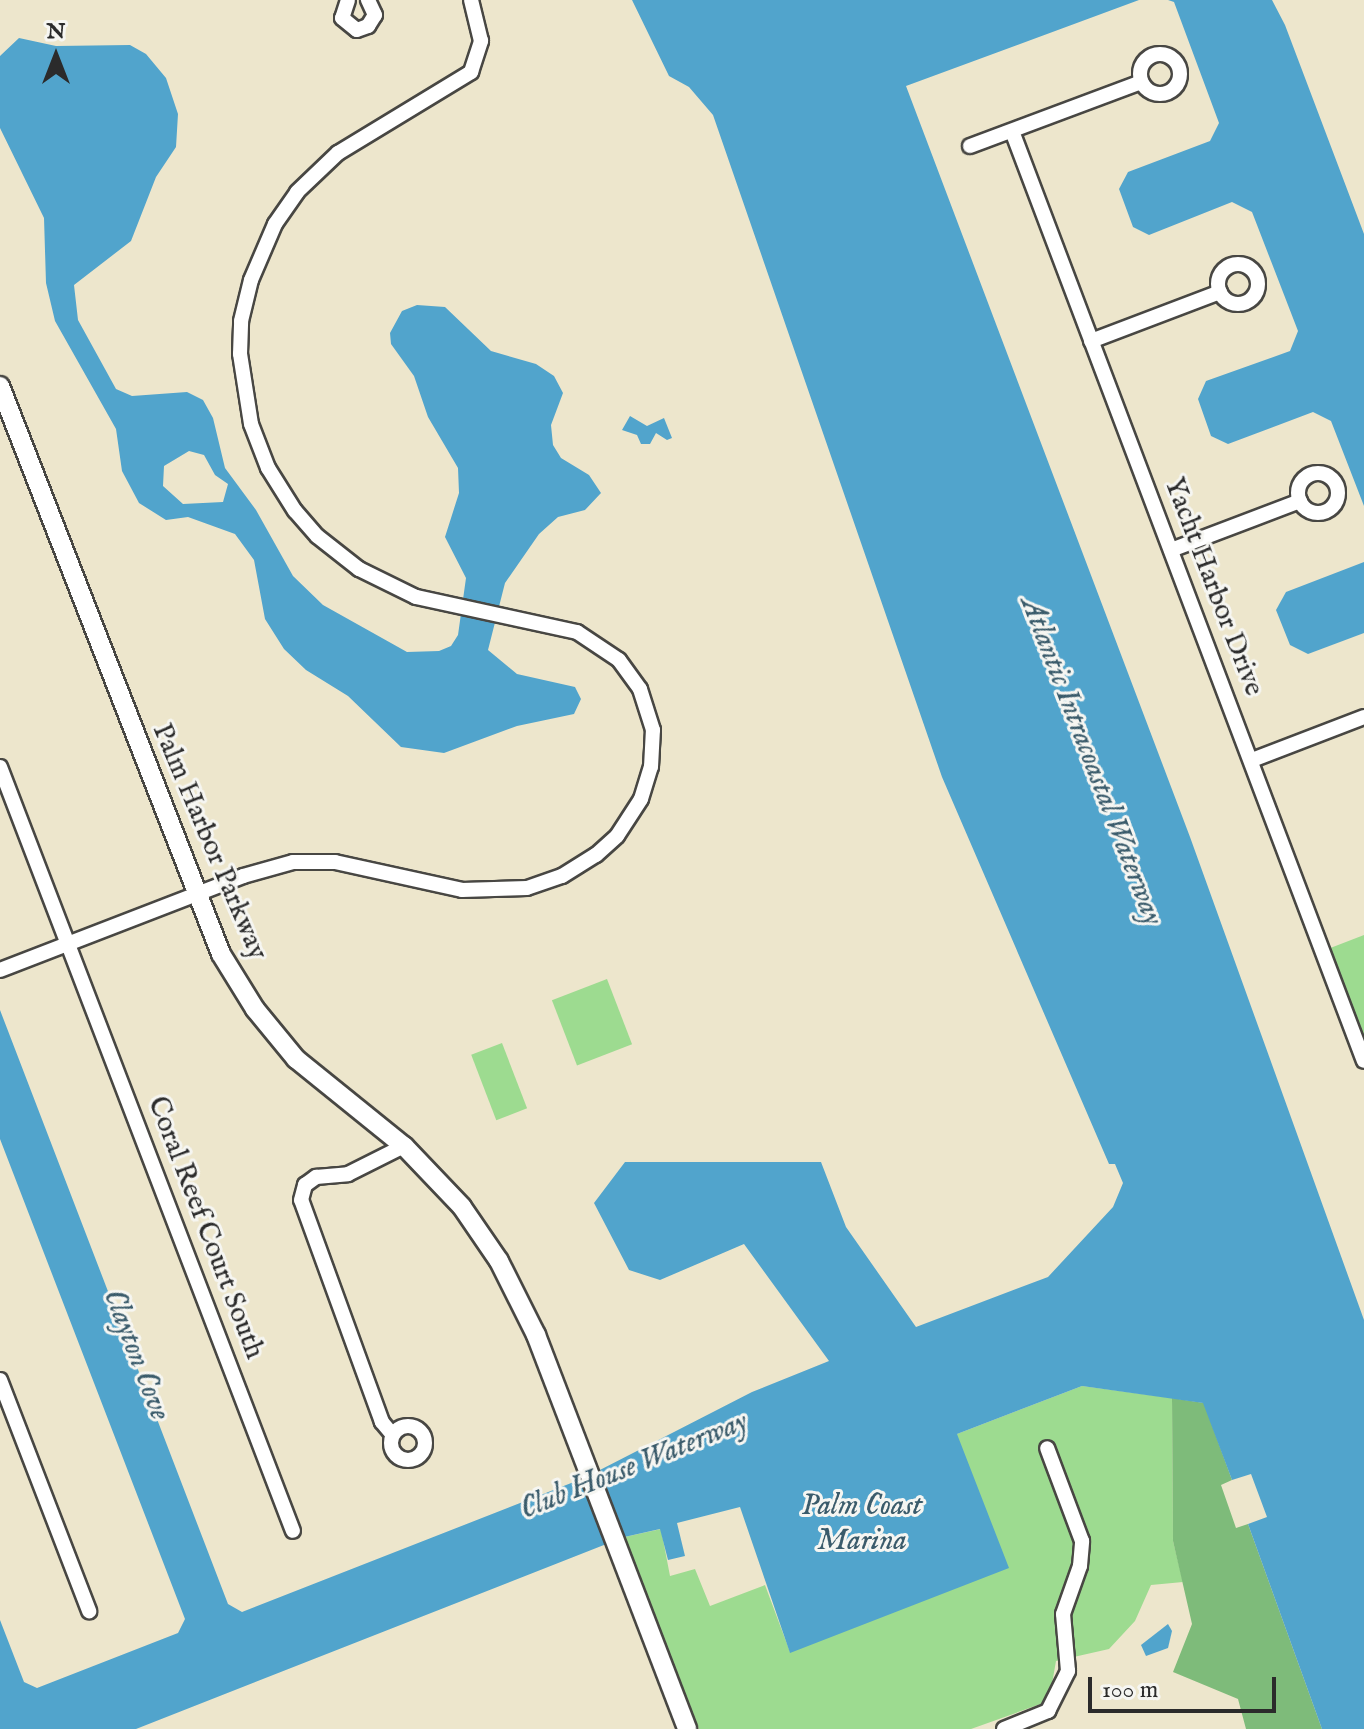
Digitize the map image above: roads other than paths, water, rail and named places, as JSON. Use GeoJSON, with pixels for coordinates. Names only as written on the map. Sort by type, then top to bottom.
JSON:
{"type":"FeatureCollection","features":[{"type":"Feature","properties":{"kind":"street"},"geometry":{"type":"LineString","coordinates":[[348,0],[342,18],[357,30],[368,26],[375,15],[368,0]]}},
{"type":"Feature","properties":{"kind":"street"},"geometry":{"type":"LineString","coordinates":[[0,970],[263,869],[314,861],[451,888],[508,891],[553,880],[604,848],[633,813],[647,785],[654,740],[646,705],[631,674],[598,643],[570,630],[438,603],[397,590],[359,569],[317,536],[295,511],[255,436],[240,338],[262,250],[297,192],[350,145],[458,82],[474,67],[481,41],[471,0]]}},
{"type":"Feature","properties":{"kind":"street"},"geometry":{"type":"LineString","coordinates":[[970,146],[1141,82]]}},
{"type":"Feature","properties":{"kind":"street","name":"Yacht Harbor Drive"},"geometry":{"type":"LineString","coordinates":[[1012,131],[1364,1061]]}},
{"type":"Feature","properties":{"kind":"street"},"geometry":{"type":"LineString","coordinates":[[1091,341],[1220,292]]}},
{"type":"Feature","properties":{"kind":"street","name":"Palm Harbor Parkway"},"geometry":{"type":"LineString","coordinates":[[0,386],[194,895],[232,973],[278,1038],[308,1071],[404,1146],[462,1207],[512,1283],[584,1459],[687,1729]]}},
{"type":"Feature","properties":{"kind":"street"},"geometry":{"type":"LineString","coordinates":[[1171,550],[1300,501]]}},
{"type":"Feature","properties":{"kind":"street"},"geometry":{"type":"LineString","coordinates":[[1252,760],[1364,717]]}},
{"type":"Feature","properties":{"kind":"street","name":"Coral Reef Court South"},"geometry":{"type":"LineString","coordinates":[[0,767],[293,1531]]}},
{"type":"Feature","properties":{"kind":"street"},"geometry":{"type":"LineString","coordinates":[[392,1434],[382,1422],[301,1200],[311,1180],[348,1174],[404,1146]]}},
{"type":"Feature","properties":{"kind":"street"},"geometry":{"type":"LineString","coordinates":[[0,1380],[89,1611]]}},
{"type":"Feature","properties":{"kind":"street"},"geometry":{"type":"LineString","coordinates":[[1004,1729],[1048,1711],[1068,1671],[1063,1614],[1080,1566],[1082,1541],[1047,1448]]}},
{"type":"Feature","properties":{"kind":"water"},"geometry":{"type":"Polygon","coordinates":[[[632,0],[1139,0],[906,86],[1190,837],[1364,1320],[1364,1729],[1322,1729],[1248,1524],[1267,1517],[1251,1474],[1232,1480],[1203,1403],[1082,1386],[957,1434],[1009,1568],[790,1653],[740,1507],[677,1523],[685,1556],[668,1560],[660,1529],[620,1538],[596,1472],[752,1392],[829,1361],[744,1244],[660,1280],[629,1270],[594,1203],[625,1162],[821,1162],[846,1227],[916,1327],[1048,1277],[1113,1207],[1123,1183],[1115,1164],[1109,1164],[942,777],[713,115],[689,87],[669,76],[632,0]]]}},
{"type":"Feature","properties":{"kind":"water"},"geometry":{"type":"Polygon","coordinates":[[[1168,0],[1272,0],[1285,25],[1364,234],[1364,506],[1331,421],[1313,412],[1228,444],[1211,436],[1198,399],[1206,381],[1290,351],[1298,331],[1252,212],[1232,202],[1149,235],[1133,227],[1119,189],[1128,172],[1210,141],[1219,123],[1174,2],[1168,0]]]}},
{"type":"Feature","properties":{"kind":"water"},"geometry":{"type":"Polygon","coordinates":[[[19,38],[56,46],[130,45],[146,54],[166,78],[178,114],[176,147],[156,177],[131,241],[74,285],[78,320],[116,389],[132,396],[187,392],[203,400],[213,418],[225,468],[256,510],[293,576],[323,605],[407,652],[439,651],[451,646],[458,635],[466,578],[445,537],[459,493],[458,468],[428,417],[414,376],[391,344],[390,333],[402,311],[417,305],[445,307],[491,351],[536,364],[554,376],[563,393],[551,425],[553,445],[561,458],[589,475],[601,493],[585,510],[558,517],[539,534],[505,583],[488,650],[517,674],[575,687],[581,699],[574,714],[517,726],[444,753],[401,747],[348,696],[306,670],[284,649],[265,619],[254,560],[235,534],[188,517],[166,520],[139,503],[122,471],[116,429],[55,321],[46,283],[44,218],[0,128],[0,56],[19,38]],[[189,451],[164,466],[163,486],[183,504],[223,502],[228,484],[215,475],[204,455],[189,451]]]}},
{"type":"Feature","properties":{"kind":"water"},"geometry":{"type":"Polygon","coordinates":[[[630,416],[647,426],[664,418],[672,438],[667,440],[656,433],[650,444],[641,444],[637,435],[622,430],[630,416]]]}},
{"type":"Feature","properties":{"kind":"water"},"geometry":{"type":"Polygon","coordinates":[[[1364,562],[1364,633],[1308,654],[1290,645],[1276,610],[1286,592],[1364,562]]]}},
{"type":"Feature","properties":{"kind":"water"},"geometry":{"type":"Polygon","coordinates":[[[0,1010],[228,1604],[242,1612],[584,1478],[609,1543],[136,1729],[0,1729],[0,1620],[24,1682],[37,1688],[178,1633],[185,1619],[0,1139],[0,1010]]]}},
{"type":"Feature","properties":{"kind":"water"},"geometry":{"type":"Polygon","coordinates":[[[1168,1624],[1172,1631],[1168,1648],[1146,1656],[1141,1645],[1168,1624]]]}},
{"type":"Feature","properties":{"kind":"water label","name":"Atlantic Intracoastal Waterway"},"geometry":{"type":"Point","coordinates":[1091,761]}},
{"type":"Feature","properties":{"kind":"water label","name":"Clayton Cove"},"geometry":{"type":"Point","coordinates":[136,1355]}},
{"type":"Feature","properties":{"kind":"water label","name":"Club House Waterway"},"geometry":{"type":"Point","coordinates":[634,1466]}},
{"type":"Feature","properties":{"kind":"water label","name":"Palm Coast Marina"},"geometry":{"type":"Point","coordinates":[862,1523]}}]}
